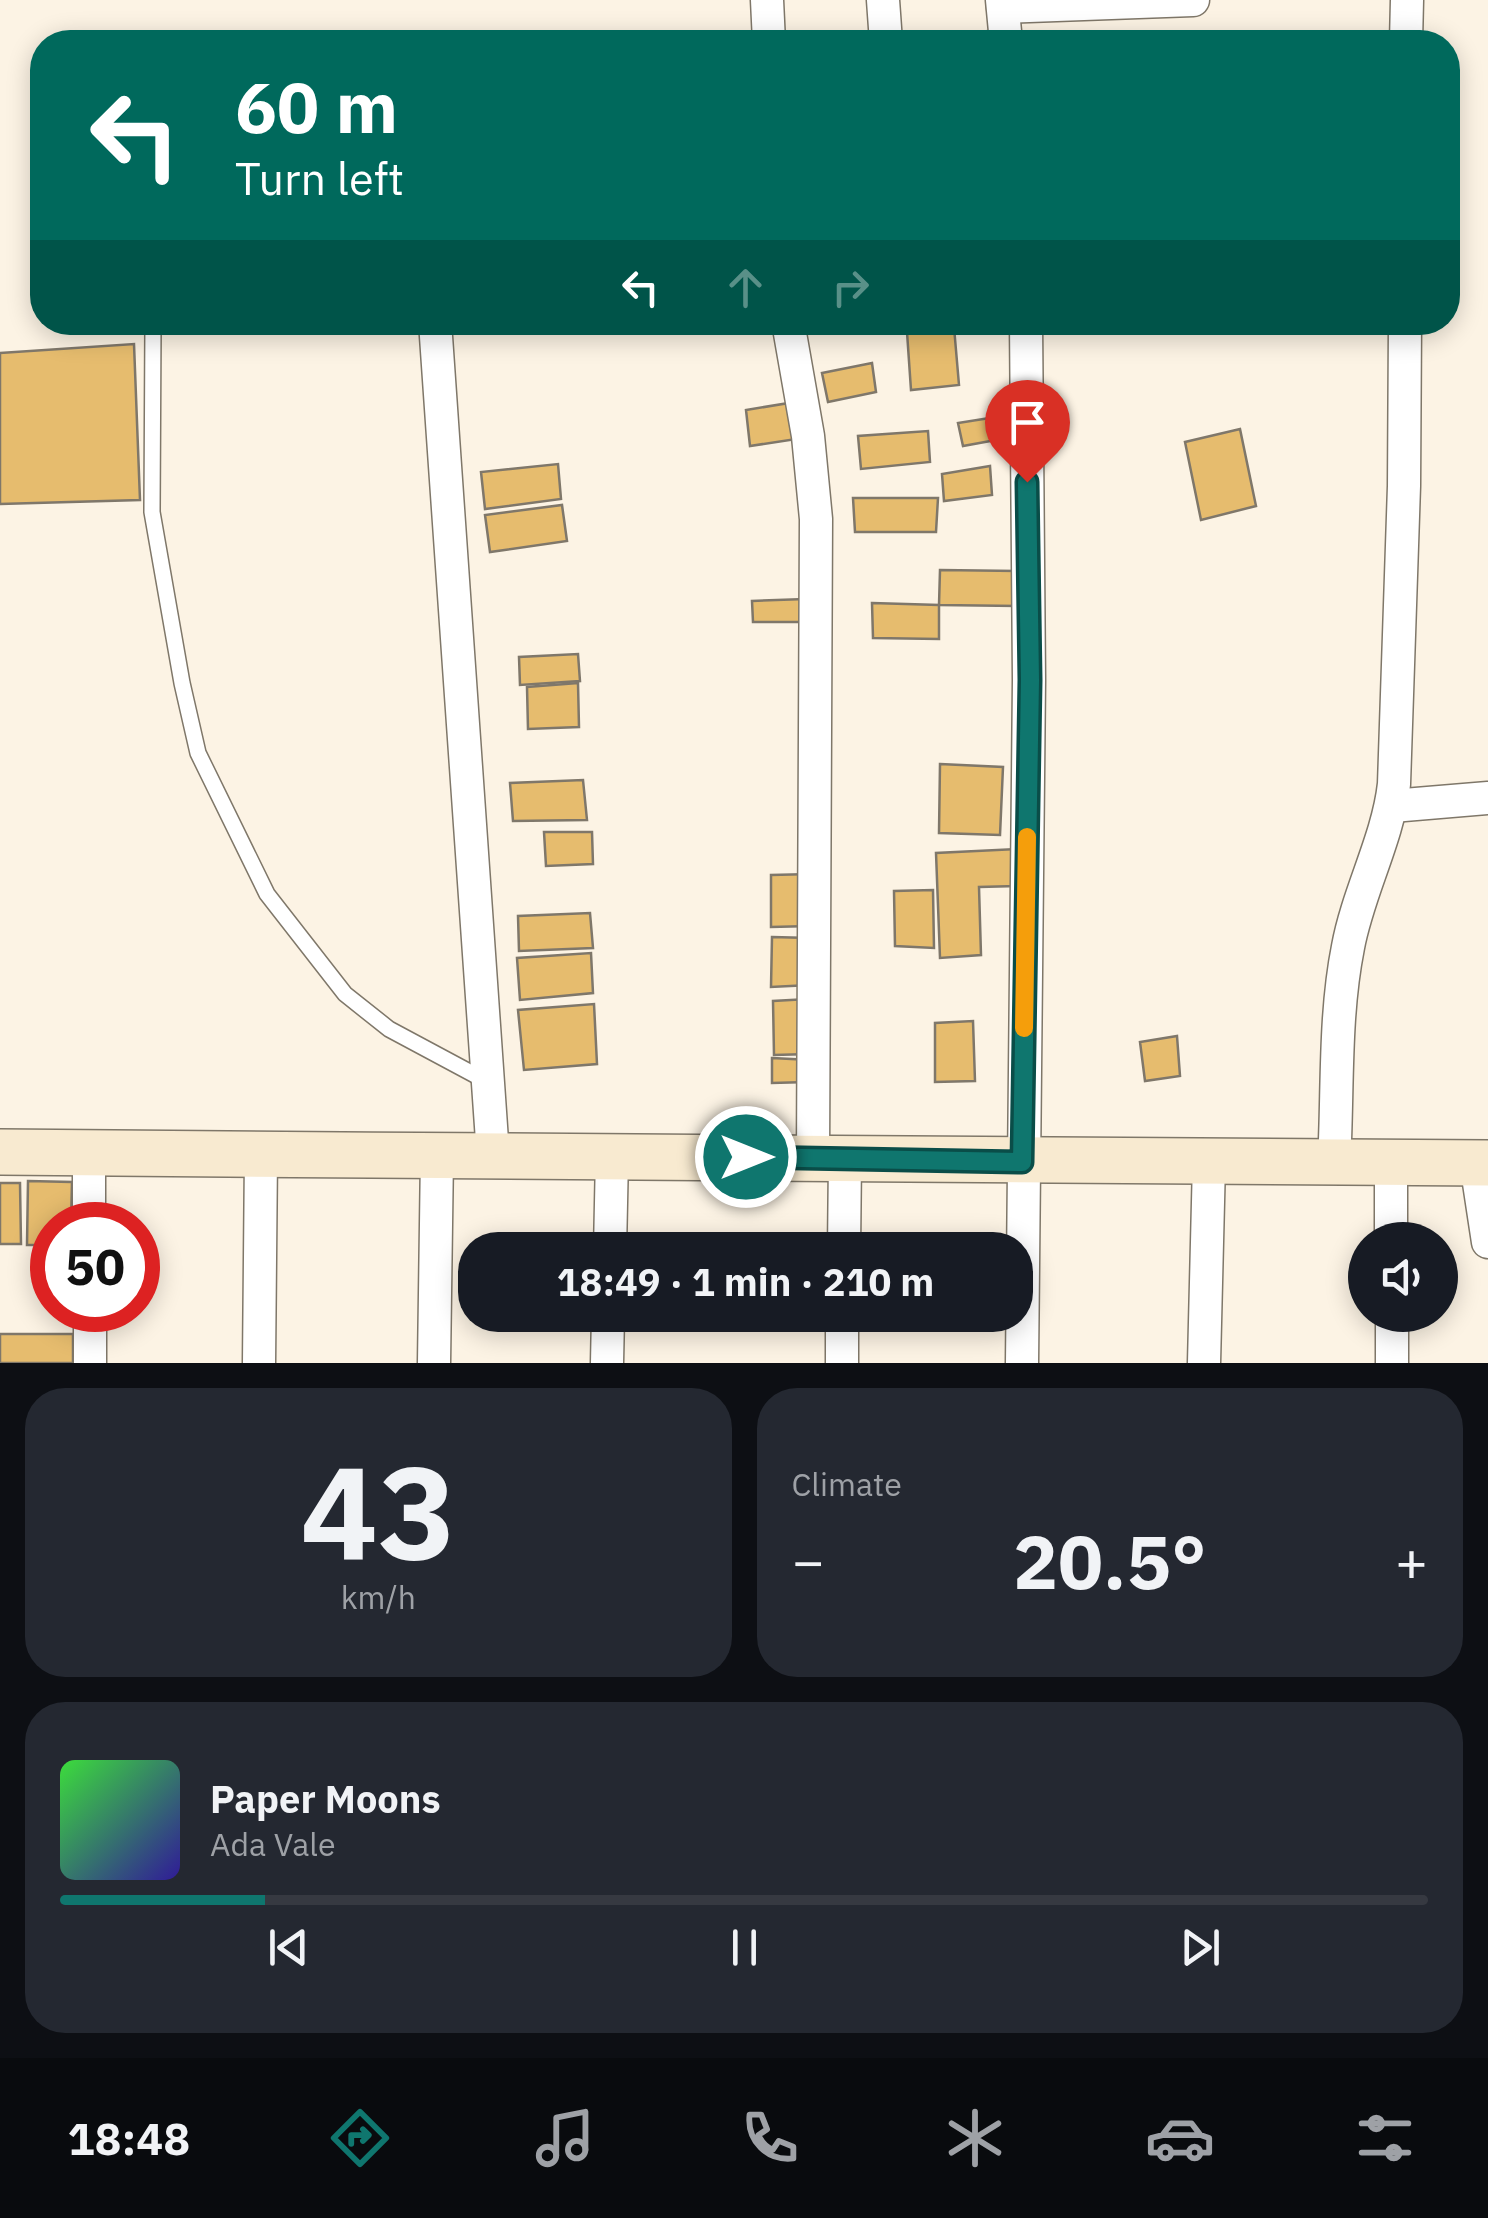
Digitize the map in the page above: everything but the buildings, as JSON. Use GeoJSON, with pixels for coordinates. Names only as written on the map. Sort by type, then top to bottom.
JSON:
{"type":"FeatureCollection","features":[{"type":"Feature","properties":{"kind":"main road"},"geometry":{"type":"LineString","coordinates":[[0,1152],[1482,1163]]}},
{"type":"Feature","properties":{"kind":"street"},"geometry":{"type":"LineString","coordinates":[[766,0],[767,30]]}},
{"type":"Feature","properties":{"kind":"street"},"geometry":{"type":"LineString","coordinates":[[883,0],[885,30]]}},
{"type":"Feature","properties":{"kind":"street"},"geometry":{"type":"LineString","coordinates":[[1005,30],[1002,4],[1193,0]]}},
{"type":"Feature","properties":{"kind":"street"},"geometry":{"type":"LineString","coordinates":[[1406,30],[1407,0]]}},
{"type":"Feature","properties":{"kind":"street"},"geometry":{"type":"LineString","coordinates":[[436,335],[494,1155]]}},
{"type":"Feature","properties":{"kind":"street"},"geometry":{"type":"LineString","coordinates":[[790,335],[808,436],[816,520],[829,1158],[841,1232]]}},
{"type":"Feature","properties":{"kind":"street"},"geometry":{"type":"LineString","coordinates":[[1022,1363],[1030,680],[1026,335]]}},
{"type":"Feature","properties":{"kind":"street"},"geometry":{"type":"LineString","coordinates":[[1334,1162],[1343,978],[1356,910],[1392,806],[1404,486],[1405,335]]}},
{"type":"Feature","properties":{"kind":"street"},"geometry":{"type":"LineString","coordinates":[[1392,806],[1488,798]]}},
{"type":"Feature","properties":{"kind":"street"},"geometry":{"type":"LineString","coordinates":[[89,1152],[89,1202]]}},
{"type":"Feature","properties":{"kind":"street"},"geometry":{"type":"LineString","coordinates":[[258,1363],[261,1154]]}},
{"type":"Feature","properties":{"kind":"street"},"geometry":{"type":"LineString","coordinates":[[434,1363],[437,1155]]}},
{"type":"Feature","properties":{"kind":"street"},"geometry":{"type":"LineString","coordinates":[[610,1232],[612,1156]]}},
{"type":"Feature","properties":{"kind":"street"},"geometry":{"type":"LineString","coordinates":[[1204,1363],[1209,1162]]}},
{"type":"Feature","properties":{"kind":"street"},"geometry":{"type":"LineString","coordinates":[[1391,1163],[1391,1222]]}},
{"type":"Feature","properties":{"kind":"street"},"geometry":{"type":"LineString","coordinates":[[1482,1163],[1488,1242]]}},
{"type":"Feature","properties":{"kind":"street"},"geometry":{"type":"LineString","coordinates":[[90,1332],[90,1363]]}},
{"type":"Feature","properties":{"kind":"street"},"geometry":{"type":"LineString","coordinates":[[607,1363],[608,1332]]}},
{"type":"Feature","properties":{"kind":"street"},"geometry":{"type":"LineString","coordinates":[[842,1332],[842,1363]]}},
{"type":"Feature","properties":{"kind":"street"},"geometry":{"type":"LineString","coordinates":[[1392,1332],[1392,1363]]}},
{"type":"Feature","properties":{"kind":"lane"},"geometry":{"type":"LineString","coordinates":[[152,335],[152,512],[198,753],[267,894],[345,994],[389,1030],[488,1082]]}},
{"type":"Feature","properties":{"kind":"slow traffic"},"geometry":{"type":"LineString","coordinates":[[1024,1028],[1027,837]]}},
{"type":"Feature","properties":{"kind":"route"},"geometry":{"type":"LineString","coordinates":[[746,1157],[1022,1162],[1030,680],[1027,482]]}}]}
